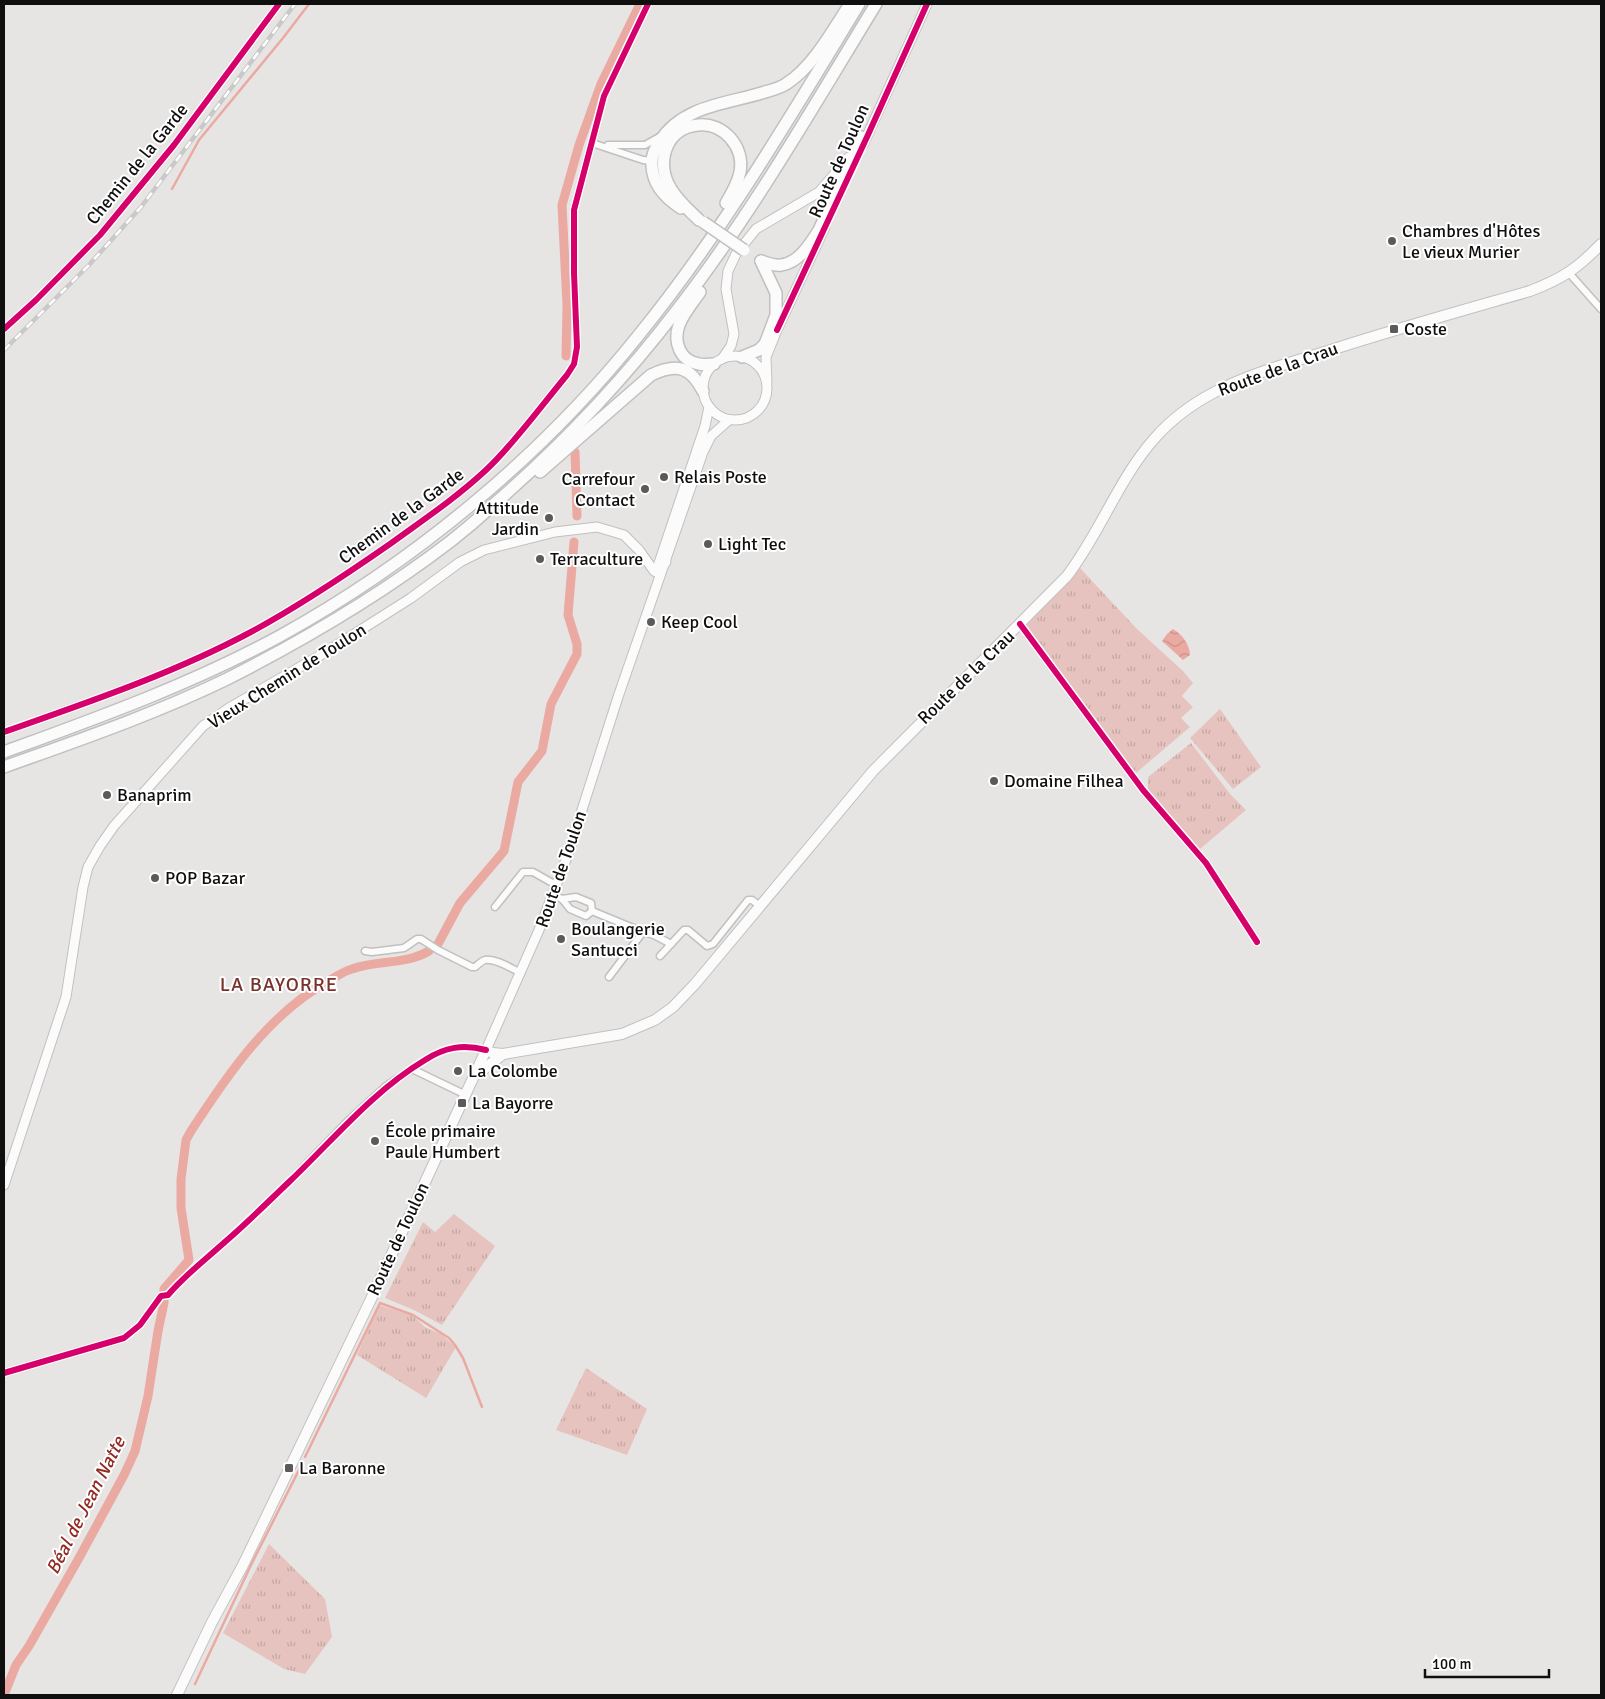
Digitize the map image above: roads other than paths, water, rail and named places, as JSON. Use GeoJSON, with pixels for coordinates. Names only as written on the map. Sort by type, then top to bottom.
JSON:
{"type":"FeatureCollection","features":[{"type":"Feature","properties":{"kind":"highway"},"geometry":{"type":"LineString","coordinates":[[779,326],[782,314],[781,291],[774,275],[761,261],[669,200],[654,177],[654,155],[664,135],[679,120],[692,113],[785,85],[805,68],[850,4]]}},
{"type":"Feature","properties":{"kind":"highway"},"geometry":{"type":"LineString","coordinates":[[4,752],[144,700],[279,637],[333,605],[408,553],[496,484],[555,429],[595,388],[639,336],[671,294],[712,237],[859,4]]}},
{"type":"Feature","properties":{"kind":"highway"},"geometry":{"type":"LineString","coordinates":[[452,541],[560,444],[598,405],[677,311],[709,268],[766,182],[876,4]]}},
{"type":"Feature","properties":{"kind":"highway"},"geometry":{"type":"LineString","coordinates":[[718,361],[700,365],[684,357],[676,342],[679,323],[763,200],[884,4]]}},
{"type":"Feature","properties":{"kind":"highway"},"geometry":{"type":"LineString","coordinates":[[496,484],[606,363],[652,308],[720,212],[735,186],[740,170],[739,154],[733,140],[719,129],[709,126],[699,125],[682,131],[654,155]]}},
{"type":"Feature","properties":{"kind":"highway"},"geometry":{"type":"LineString","coordinates":[[761,261],[781,265],[791,262],[804,252],[819,230],[862,137]]}},
{"type":"Feature","properties":{"kind":"highway"},"geometry":{"type":"LineString","coordinates":[[654,155],[662,166],[664,176],[672,191],[701,221]]}},
{"type":"Feature","properties":{"kind":"highway"},"geometry":{"type":"LineString","coordinates":[[742,357],[759,350],[765,344],[776,315],[776,293],[761,261]]}},
{"type":"Feature","properties":{"kind":"highway"},"geometry":{"type":"LineString","coordinates":[[4,767],[143,716],[224,680],[340,617],[498,508],[651,375],[666,368],[682,369],[696,378],[703,391]]}},
{"type":"Feature","properties":{"kind":"main road","name":"Route de Toulon"},"geometry":{"type":"LineString","coordinates":[[766,382],[766,357],[779,326],[927,4]]}},
{"type":"Feature","properties":{"kind":"main road","name":"Route de Toulon"},"geometry":{"type":"LineString","coordinates":[[718,361],[731,346],[734,334],[726,289],[728,271],[736,254],[756,229],[819,192],[841,168],[862,137],[891,83]]}},
{"type":"Feature","properties":{"kind":"main road","name":"Route de la Crau"},"geometry":{"type":"LineString","coordinates":[[486,1050],[503,1054],[622,1034],[655,1020],[673,1007],[695,984],[873,771],[1057,587],[1081,558],[1134,465],[1154,439],[1196,401],[1235,382],[1267,370],[1394,329],[1530,291],[1554,282],[1569,273],[1601,244]]}},
{"type":"Feature","properties":{"kind":"main road"},"geometry":{"type":"LineString","coordinates":[[732,356],[742,357],[751,360],[763,373],[767,392],[764,402],[750,417],[730,420],[722,417],[709,407],[703,391],[704,381],[708,371],[718,361],[732,356]]}},
{"type":"Feature","properties":{"kind":"main road","name":"Route de Toulon"},"geometry":{"type":"LineString","coordinates":[[624,682],[705,426],[709,407]]}},
{"type":"Feature","properties":{"kind":"main road","name":"Route de Toulon"},"geometry":{"type":"LineString","coordinates":[[177,1695],[212,1622],[243,1565],[372,1297],[475,1077],[521,973],[556,885],[656,590],[661,566],[703,452],[711,436],[730,420]]}},
{"type":"Feature","properties":{"kind":"main road","name":"Vieux Chemin de Toulon"},"geometry":{"type":"LineString","coordinates":[[4,1185],[66,997],[83,887],[88,867],[114,826],[203,726],[229,708],[326,652],[411,598],[460,562],[484,550],[555,532],[597,527],[624,535],[639,550],[661,566]]}},
{"type":"Feature","properties":{"kind":"main road","name":"Route de la Crau"},"geometry":{"type":"LineString","coordinates":[[475,1077],[503,1054]]}},
{"type":"Feature","properties":{"kind":"main road","name":"Route de Toulon"},"geometry":{"type":"LineString","coordinates":[[184,1695],[218,1625],[243,1565]]}},
{"type":"Feature","properties":{"kind":"street","name":"Chemin de la Garde"},"geometry":{"type":"LineString","coordinates":[[4,330],[100,235],[174,146],[279,4]]}},
{"type":"Feature","properties":{"kind":"street","name":"Chemin de la Garde"},"geometry":{"type":"LineString","coordinates":[[4,732],[161,673],[249,633],[358,568],[465,490],[488,468],[567,375],[574,364],[577,347],[574,210],[604,96],[648,4]]}},
{"type":"Feature","properties":{"kind":"street"},"geometry":{"type":"LineString","coordinates":[[592,143],[644,160],[654,155]]}},
{"type":"Feature","properties":{"kind":"street"},"geometry":{"type":"LineString","coordinates":[[592,143],[614,145],[654,155]]}},
{"type":"Feature","properties":{"kind":"street"},"geometry":{"type":"LineString","coordinates":[[1569,273],[1601,309]]}},
{"type":"Feature","properties":{"kind":"street"},"geometry":{"type":"LineString","coordinates":[[1020,624],[1143,790],[1206,863],[1257,942]]}},
{"type":"Feature","properties":{"kind":"street"},"geometry":{"type":"LineString","coordinates":[[495,907],[523,872],[533,872],[556,885]]}},
{"type":"Feature","properties":{"kind":"street"},"geometry":{"type":"LineString","coordinates":[[552,895],[562,899],[576,897],[592,903],[592,911]]}},
{"type":"Feature","properties":{"kind":"street"},"geometry":{"type":"LineString","coordinates":[[562,899],[570,910],[586,916],[592,911]]}},
{"type":"Feature","properties":{"kind":"street"},"geometry":{"type":"LineString","coordinates":[[660,956],[684,930],[688,930],[707,946],[713,944],[748,900],[752,900],[760,906]]}},
{"type":"Feature","properties":{"kind":"street"},"geometry":{"type":"LineString","coordinates":[[592,911],[654,935],[671,944]]}},
{"type":"Feature","properties":{"kind":"street"},"geometry":{"type":"LineString","coordinates":[[609,977],[643,932]]}},
{"type":"Feature","properties":{"kind":"street"},"geometry":{"type":"LineString","coordinates":[[365,950],[372,952],[404,948],[417,939],[421,939],[472,967],[483,961],[493,960],[521,973]]}},
{"type":"Feature","properties":{"kind":"street"},"geometry":{"type":"LineString","coordinates":[[292,1179],[386,1086],[412,1069],[466,1095]]}},
{"type":"Feature","properties":{"kind":"street"},"geometry":{"type":"LineString","coordinates":[[4,1373],[124,1338],[140,1325],[167,1294]]}},
{"type":"Feature","properties":{"kind":"water"},"geometry":{"type":"Polygon","coordinates":[[[1173,629],[1189,647],[1190,655],[1183,660],[1162,641],[1173,629]]]}},
{"type":"Feature","properties":{"kind":"waterway"},"geometry":{"type":"LineString","coordinates":[[172,189],[199,140],[309,4]]}},
{"type":"Feature","properties":{"kind":"waterway","name":"Béal de Jean Natte"},"geometry":{"type":"LineString","coordinates":[[566,356],[567,305],[562,205],[579,145],[601,84],[640,4]]}},
{"type":"Feature","properties":{"kind":"waterway","name":"Béal de Jean Natte"},"geometry":{"type":"LineString","coordinates":[[575,452],[577,516]]}},
{"type":"Feature","properties":{"kind":"waterway","name":"Béal de Jean Natte"},"geometry":{"type":"LineString","coordinates":[[438,944],[460,903],[504,851],[518,782],[542,751],[551,704],[577,654],[577,644],[568,615],[574,542]]}},
{"type":"Feature","properties":{"kind":"waterway","name":"Béal de Jean Natte"},"geometry":{"type":"LineString","coordinates":[[4,1695],[16,1665],[29,1646],[79,1558],[135,1451],[148,1396],[164,1303],[164,1289],[189,1260],[181,1208],[181,1179],[186,1140],[191,1131],[251,1047],[268,1028],[306,995],[349,970],[371,964],[410,958],[429,951]]}},
{"type":"Feature","properties":{"kind":"waterway"},"geometry":{"type":"LineString","coordinates":[[305,1457],[380,1303],[413,1315],[449,1338],[463,1358],[482,1407]]}},
{"type":"Feature","properties":{"kind":"waterway"},"geometry":{"type":"LineString","coordinates":[[195,1684],[251,1565],[301,1466]]}},
{"type":"Feature","properties":{"kind":"railway"},"geometry":{"type":"LineString","coordinates":[[4,350],[89,265],[141,207],[295,4]]}},
{"type":"Feature","properties":{"kind":"place","name":"Chambres d'Hôtes Le vieux Murier"},"geometry":{"type":"Point","coordinates":[1392,241]}},
{"type":"Feature","properties":{"kind":"place","name":"Coste"},"geometry":{"type":"Point","coordinates":[1394,329]}},
{"type":"Feature","properties":{"kind":"place","name":"Relais Poste"},"geometry":{"type":"Point","coordinates":[664,477]}},
{"type":"Feature","properties":{"kind":"place","name":"Carrefour Contact"},"geometry":{"type":"Point","coordinates":[645,489]}},
{"type":"Feature","properties":{"kind":"place","name":"Attitude Jardin"},"geometry":{"type":"Point","coordinates":[549,518]}},
{"type":"Feature","properties":{"kind":"place","name":"Light Tec"},"geometry":{"type":"Point","coordinates":[708,544]}},
{"type":"Feature","properties":{"kind":"place","name":"Terraculture"},"geometry":{"type":"Point","coordinates":[540,559]}},
{"type":"Feature","properties":{"kind":"place","name":"Keep Cool"},"geometry":{"type":"Point","coordinates":[651,622]}},
{"type":"Feature","properties":{"kind":"place","name":"Domaine Filhea"},"geometry":{"type":"Point","coordinates":[994,781]}},
{"type":"Feature","properties":{"kind":"place","name":"Banaprim"},"geometry":{"type":"Point","coordinates":[107,795]}},
{"type":"Feature","properties":{"kind":"place","name":"POP Bazar"},"geometry":{"type":"Point","coordinates":[155,878]}},
{"type":"Feature","properties":{"kind":"place","name":"Boulangerie Santucci"},"geometry":{"type":"Point","coordinates":[561,939]}},
{"type":"Feature","properties":{"kind":"place","name":"La Colombe"},"geometry":{"type":"Point","coordinates":[458,1071]}},
{"type":"Feature","properties":{"kind":"place","name":"La Bayorre"},"geometry":{"type":"Point","coordinates":[462,1103]}},
{"type":"Feature","properties":{"kind":"place","name":"École primaire Paule Humbert"},"geometry":{"type":"Point","coordinates":[375,1141]}},
{"type":"Feature","properties":{"kind":"place","name":"La Baronne"},"geometry":{"type":"Point","coordinates":[289,1468]}},
{"type":"Feature","properties":{"kind":"district","name":"LA BAYORRE"},"geometry":{"type":"Point","coordinates":[279,984]}}]}
